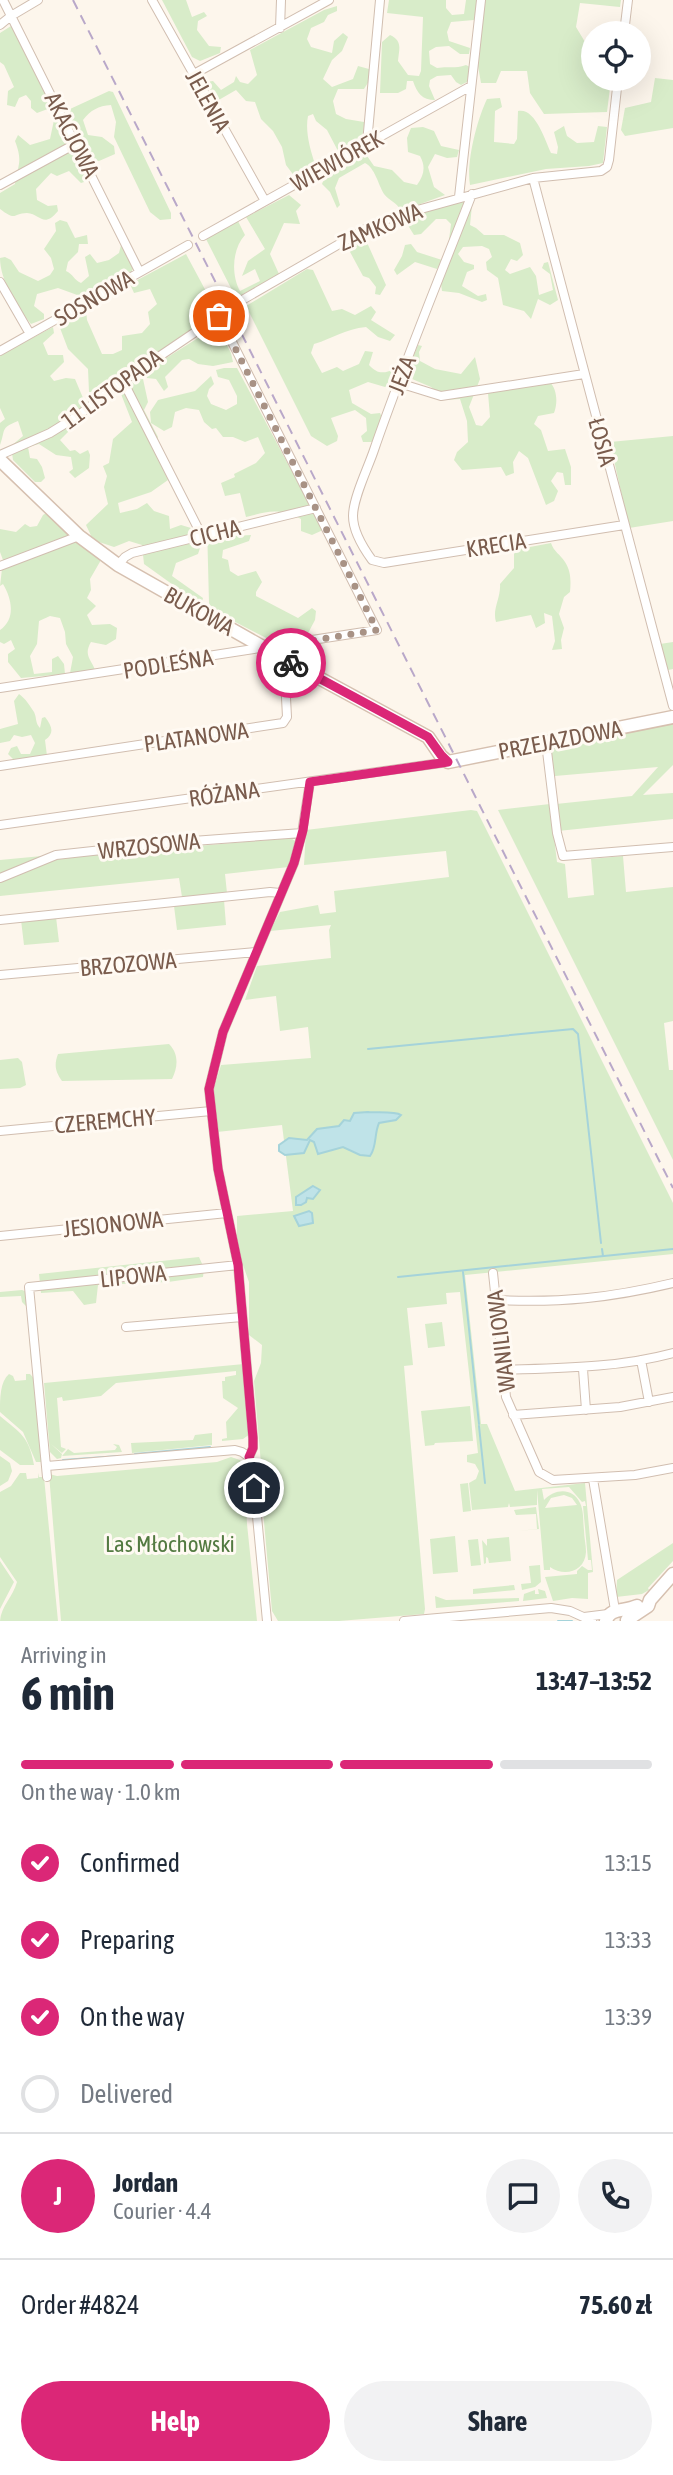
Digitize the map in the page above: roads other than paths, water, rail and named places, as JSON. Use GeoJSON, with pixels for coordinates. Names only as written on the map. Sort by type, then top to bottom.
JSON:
{"type":"FeatureCollection","features":[{"type":"Feature","properties":{"kind":"street","name":"AKACJOWA"},"geometry":{"type":"LineString","coordinates":[[3,0],[139,271]]}},
{"type":"Feature","properties":{"kind":"street"},"geometry":{"type":"LineString","coordinates":[[0,25],[38,0]]}},
{"type":"Feature","properties":{"kind":"street","name":"JELENIA"},"geometry":{"type":"LineString","coordinates":[[152,0],[265,201]]}},
{"type":"Feature","properties":{"kind":"street"},"geometry":{"type":"LineString","coordinates":[[280,28],[281,0]]}},
{"type":"Feature","properties":{"kind":"street"},"geometry":{"type":"LineString","coordinates":[[194,74],[329,0]]}},
{"type":"Feature","properties":{"kind":"street"},"geometry":{"type":"LineString","coordinates":[[367,144],[380,0]]}},
{"type":"Feature","properties":{"kind":"street"},"geometry":{"type":"LineString","coordinates":[[459,197],[481,0]]}},
{"type":"Feature","properties":{"kind":"street"},"geometry":{"type":"LineString","coordinates":[[625,21],[628,0]]}},
{"type":"Feature","properties":{"kind":"street","name":"WIEWIÓREK"},"geometry":{"type":"LineString","coordinates":[[203,236],[471,86]]}},
{"type":"Feature","properties":{"kind":"street","name":"ZAMKOWA"},"geometry":{"type":"LineString","coordinates":[[237,303],[367,228],[392,217],[534,178],[601,171],[607,167],[616,91]]}},
{"type":"Feature","properties":{"kind":"street"},"geometry":{"type":"LineString","coordinates":[[0,185],[77,143]]}},
{"type":"Feature","properties":{"kind":"street","name":"ŁOSIA"},"geometry":{"type":"LineString","coordinates":[[534,178],[673,706]]}},
{"type":"Feature","properties":{"kind":"street","name":"JEŻA"},"geometry":{"type":"LineString","coordinates":[[370,557],[358,533],[353,513],[472,194]]}},
{"type":"Feature","properties":{"kind":"street","name":"SOSNOWA"},"geometry":{"type":"LineString","coordinates":[[0,351],[188,245]]}},
{"type":"Feature","properties":{"kind":"street"},"geometry":{"type":"LineString","coordinates":[[0,282],[30,334]]}},
{"type":"Feature","properties":{"kind":"street","name":"11 LISTOPADA"},"geometry":{"type":"LineString","coordinates":[[0,457],[50,433],[79,415],[123,381],[219,316],[316,508]]}},
{"type":"Feature","properties":{"kind":"street"},"geometry":{"type":"LineString","coordinates":[[400,383],[441,397],[584,374]]}},
{"type":"Feature","properties":{"kind":"street"},"geometry":{"type":"LineString","coordinates":[[123,381],[202,536]]}},
{"type":"Feature","properties":{"kind":"street","name":"BUKOWA"},"geometry":{"type":"LineString","coordinates":[[0,457],[79,536],[118,565],[428,737],[448,762]]}},
{"type":"Feature","properties":{"kind":"street","name":"CICHA"},"geometry":{"type":"LineString","coordinates":[[118,565],[132,553],[316,508]]}},
{"type":"Feature","properties":{"kind":"street","name":"PODLEŚNA"},"geometry":{"type":"LineString","coordinates":[[0,688],[377,630],[316,508]]}},
{"type":"Feature","properties":{"kind":"street","name":"KRECIA"},"geometry":{"type":"LineString","coordinates":[[370,557],[376,562],[384,563],[624,525]]}},
{"type":"Feature","properties":{"kind":"street"},"geometry":{"type":"LineString","coordinates":[[0,566],[79,536]]}},
{"type":"Feature","properties":{"kind":"street","name":"PLATANOWA"},"geometry":{"type":"LineString","coordinates":[[0,766],[283,723],[287,717],[284,659]]}},
{"type":"Feature","properties":{"kind":"street","name":"PRZEJAZDOWA"},"geometry":{"type":"LineString","coordinates":[[448,762],[673,717]]}},
{"type":"Feature","properties":{"kind":"street"},"geometry":{"type":"LineString","coordinates":[[546,743],[556,833],[563,856],[673,847]]}},
{"type":"Feature","properties":{"kind":"street","name":"RÓŻANA"},"geometry":{"type":"LineString","coordinates":[[0,825],[448,762]]}},
{"type":"Feature","properties":{"kind":"street"},"geometry":{"type":"LineString","coordinates":[[249,1457],[253,1438],[238,1265],[218,1169],[209,1089],[223,1032],[294,863],[310,782]]}},
{"type":"Feature","properties":{"kind":"street","name":"WRZOSOWA"},"geometry":{"type":"LineString","coordinates":[[0,878],[57,855],[166,843],[302,833]]}},
{"type":"Feature","properties":{"kind":"street"},"geometry":{"type":"LineString","coordinates":[[0,920],[280,893]]}},
{"type":"Feature","properties":{"kind":"street","name":"BRZOZOWA"},"geometry":{"type":"LineString","coordinates":[[0,975],[256,952]]}},
{"type":"Feature","properties":{"kind":"street","name":"CZEREMCHY"},"geometry":{"type":"LineString","coordinates":[[0,1131],[211,1111]]}},
{"type":"Feature","properties":{"kind":"street","name":"JESIONOWA"},"geometry":{"type":"LineString","coordinates":[[0,1236],[227,1213]]}},
{"type":"Feature","properties":{"kind":"street","name":"LIPOWA"},"geometry":{"type":"LineString","coordinates":[[47,1466],[29,1287],[238,1265]]}},
{"type":"Feature","properties":{"kind":"street","name":"WANILIOWA"},"geometry":{"type":"LineString","coordinates":[[493,1273],[506,1397],[537,1470],[543,1477],[553,1480],[593,1479],[673,1468]]}},
{"type":"Feature","properties":{"kind":"street"},"geometry":{"type":"LineString","coordinates":[[496,1300],[585,1300],[673,1283]]}},
{"type":"Feature","properties":{"kind":"street"},"geometry":{"type":"LineString","coordinates":[[126,1327],[243,1317]]}},
{"type":"Feature","properties":{"kind":"street"},"geometry":{"type":"LineString","coordinates":[[503,1370],[583,1369],[673,1353]]}},
{"type":"Feature","properties":{"kind":"street"},"geometry":{"type":"LineString","coordinates":[[642,1360],[649,1402]]}},
{"type":"Feature","properties":{"kind":"street"},"geometry":{"type":"LineString","coordinates":[[583,1369],[586,1410]]}},
{"type":"Feature","properties":{"kind":"street"},"geometry":{"type":"LineString","coordinates":[[513,1415],[586,1410],[673,1397]]}},
{"type":"Feature","properties":{"kind":"street"},"geometry":{"type":"LineString","coordinates":[[47,1477],[47,1466],[234,1450],[242,1452],[249,1457],[252,1464],[267,1621]]}},
{"type":"Feature","properties":{"kind":"street"},"geometry":{"type":"LineString","coordinates":[[593,1479],[617,1617]]}},
{"type":"Feature","properties":{"kind":"street"},"geometry":{"type":"LineString","coordinates":[[404,1621],[551,1608],[588,1619],[617,1617],[646,1608],[673,1574]]}},
{"type":"Feature","properties":{"kind":"water"},"geometry":{"type":"Polygon","coordinates":[[[354,1113],[401,1115],[396,1120],[379,1123],[370,1156],[360,1155],[343,1147],[318,1154],[314,1142],[310,1140],[304,1153],[285,1155],[279,1151],[279,1145],[289,1138],[307,1140],[317,1129],[339,1126],[344,1120],[350,1121],[354,1113]]]}},
{"type":"Feature","properties":{"kind":"water"},"geometry":{"type":"Polygon","coordinates":[[[313,1186],[320,1190],[313,1199],[307,1198],[306,1202],[296,1205],[296,1197],[313,1186]]]}},
{"type":"Feature","properties":{"kind":"water"},"geometry":{"type":"Polygon","coordinates":[[[309,1211],[312,1213],[313,1223],[299,1226],[294,1216],[309,1211]]]}},
{"type":"Feature","properties":{"kind":"waterway"},"geometry":{"type":"LineString","coordinates":[[368,1049],[573,1029],[578,1034],[601,1243]]}},
{"type":"Feature","properties":{"kind":"waterway"},"geometry":{"type":"LineString","coordinates":[[602,1249],[603,1256]]}},
{"type":"Feature","properties":{"kind":"waterway"},"geometry":{"type":"LineString","coordinates":[[398,1277],[673,1249]]}},
{"type":"Feature","properties":{"kind":"waterway"},"geometry":{"type":"LineString","coordinates":[[463,1272],[479,1424]]}},
{"type":"Feature","properties":{"kind":"waterway"},"geometry":{"type":"LineString","coordinates":[[479,1426],[485,1483]]}},
{"type":"Feature","properties":{"kind":"waterway"},"geometry":{"type":"LineString","coordinates":[[135,1454],[210,1447]]}},
{"type":"Feature","properties":{"kind":"waterway"},"geometry":{"type":"LineString","coordinates":[[63,1460],[119,1456]]}},
{"type":"Feature","properties":{"kind":"waterway"},"geometry":{"type":"LineString","coordinates":[[558,1621],[572,1621]]}},
{"type":"Feature","properties":{"kind":"railway"},"geometry":{"type":"LineString","coordinates":[[73,0],[673,1188]]}},
{"type":"Feature","properties":{"kind":"park label","name":"Las Młochowski"},"geometry":{"type":"Point","coordinates":[170,1544]}}]}
